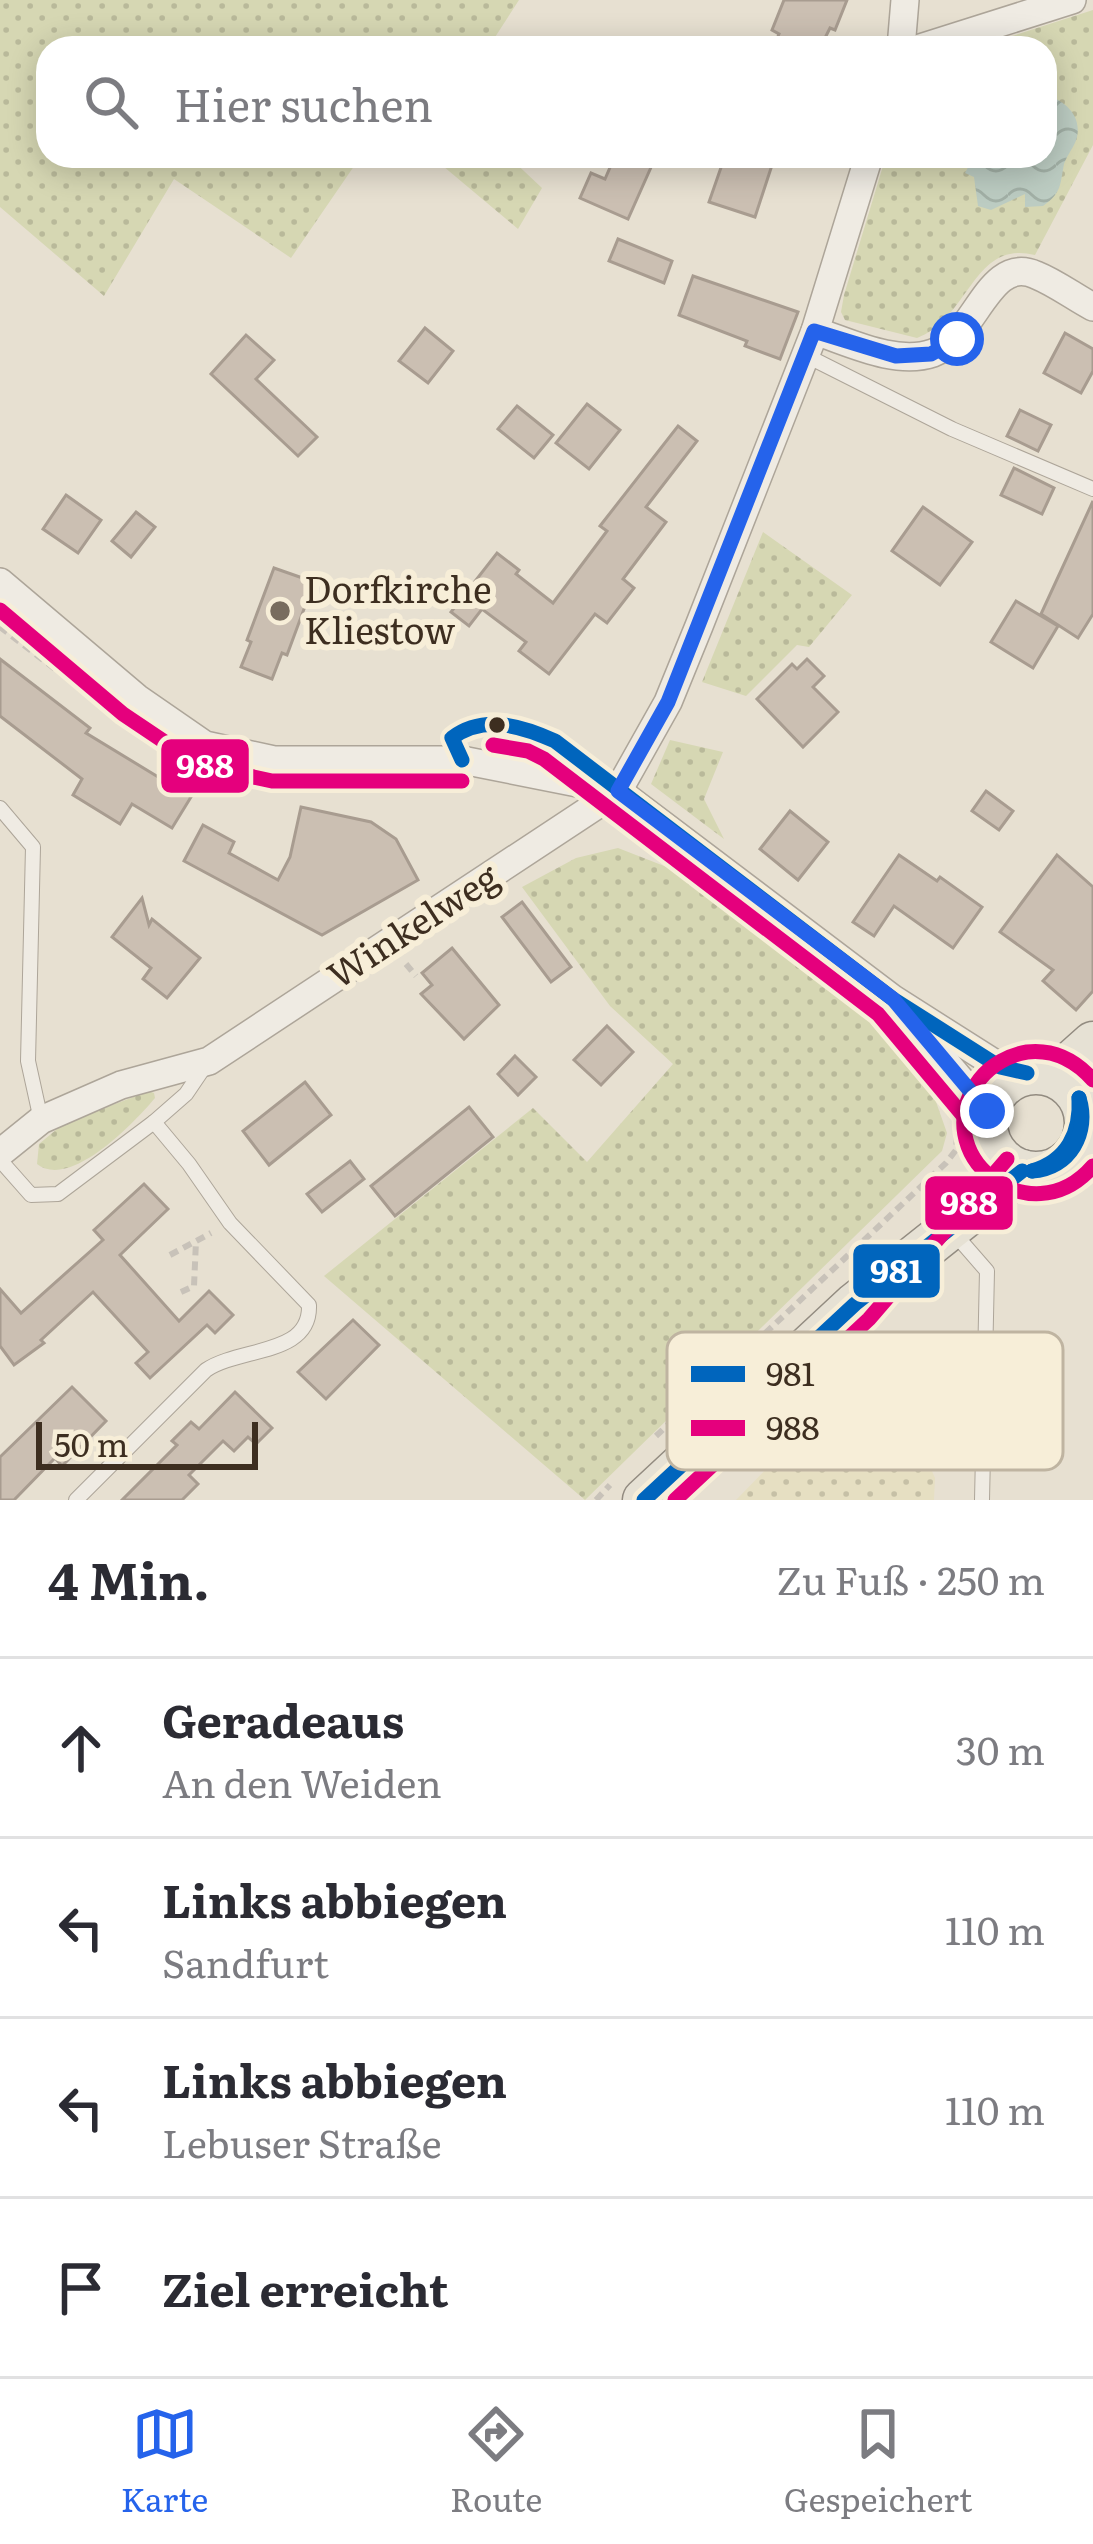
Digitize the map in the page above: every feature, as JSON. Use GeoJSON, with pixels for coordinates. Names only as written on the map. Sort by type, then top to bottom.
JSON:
{"type":"FeatureCollection","features":[{"type":"Feature","properties":{"kind":"main road"},"geometry":{"type":"LineString","coordinates":[[989,1133],[1035,1173],[1063,1166],[1081,1146],[1073,1097],[1093,1043]]}},
{"type":"Feature","properties":{"kind":"main road"},"geometry":{"type":"LineString","coordinates":[[821,1332],[949,1228],[989,1133],[1001,1086],[1073,1097]]}},
{"type":"Feature","properties":{"kind":"main road"},"geometry":{"type":"LineString","coordinates":[[855,1304],[989,1133]]}},
{"type":"Feature","properties":{"kind":"main road"},"geometry":{"type":"LineString","coordinates":[[633,1486],[667,1458]]}},
{"type":"Feature","properties":{"kind":"street"},"geometry":{"type":"LineString","coordinates":[[902,36],[905,0]]}},
{"type":"Feature","properties":{"kind":"street"},"geometry":{"type":"LineString","coordinates":[[958,36],[1072,0]]}},
{"type":"Feature","properties":{"kind":"street"},"geometry":{"type":"LineString","coordinates":[[618,791],[668,702],[810,343],[865,168]]}},
{"type":"Feature","properties":{"kind":"street"},"geometry":{"type":"LineString","coordinates":[[810,343],[896,356],[931,354],[957,339],[993,283],[1013,272],[1032,272],[1093,308]]}},
{"type":"Feature","properties":{"kind":"street"},"geometry":{"type":"LineString","coordinates":[[0,582],[137,698],[205,745],[274,760],[462,760],[618,791],[893,999],[1000,1067],[1073,1097]]}},
{"type":"Feature","properties":{"kind":"street","name":"Winkelweg"},"geometry":{"type":"LineString","coordinates":[[0,1156],[41,1120],[121,1084],[208,1061],[618,791]]}},
{"type":"Feature","properties":{"kind":"street"},"geometry":{"type":"LineString","coordinates":[[893,999],[989,1133]]}},
{"type":"Feature","properties":{"kind":"lane"},"geometry":{"type":"LineString","coordinates":[[810,343],[952,429],[1093,489]]}},
{"type":"Feature","properties":{"kind":"lane"},"geometry":{"type":"LineString","coordinates":[[462,760],[452,738],[460,729],[497,724],[535,731],[618,791]]}},
{"type":"Feature","properties":{"kind":"lane"},"geometry":{"type":"LineString","coordinates":[[0,808],[33,847],[28,1061],[41,1120]]}},
{"type":"Feature","properties":{"kind":"lane","name":"Winkelweg"},"geometry":{"type":"LineString","coordinates":[[0,1156],[31,1195],[58,1194],[186,1094],[208,1061]]}},
{"type":"Feature","properties":{"kind":"lane"},"geometry":{"type":"LineString","coordinates":[[76,1500],[206,1370],[224,1357],[296,1339],[305,1331],[309,1305],[230,1223],[154,1122]]}},
{"type":"Feature","properties":{"kind":"lane"},"geometry":{"type":"LineString","coordinates":[[949,1228],[987,1271],[986,1332]]}},
{"type":"Feature","properties":{"kind":"lane"},"geometry":{"type":"LineString","coordinates":[[982,1500],[983,1470]]}},
{"type":"Feature","properties":{"kind":"path"},"geometry":{"type":"LineString","coordinates":[[767,1332],[956,1150],[989,1133]]}},
{"type":"Feature","properties":{"kind":"path"},"geometry":{"type":"LineString","coordinates":[[170,1255],[230,1223]]}},
{"type":"Feature","properties":{"kind":"path"},"geometry":{"type":"LineString","coordinates":[[181,1292],[194,1286],[196,1241]]}},
{"type":"Feature","properties":{"kind":"path"},"geometry":{"type":"LineString","coordinates":[[649,1444],[667,1427]]}},
{"type":"Feature","properties":{"kind":"path"},"geometry":{"type":"LineString","coordinates":[[596,1500],[633,1486]]}},
{"type":"Feature","properties":{"kind":"shaded area"},"geometry":{"type":"Polygon","coordinates":[[[765,1470],[932,1470],[935,1478],[934,1500],[736,1500],[765,1470]]]}},
{"type":"Feature","properties":{"kind":"green space"},"geometry":{"type":"Polygon","coordinates":[[[0,0],[519,0],[496,36],[36,36],[36,168],[353,168],[291,258],[174,179],[104,296],[0,207],[0,0]]]}},
{"type":"Feature","properties":{"kind":"green space"},"geometry":{"type":"Polygon","coordinates":[[[1093,10],[1093,145],[1035,255],[1014,253],[998,258],[935,328],[917,338],[845,320],[841,312],[844,295],[882,168],[1057,168],[1057,36],[1012,36],[1093,10]]]}},
{"type":"Feature","properties":{"kind":"green space"},"geometry":{"type":"Polygon","coordinates":[[[445,168],[521,168],[542,188],[518,229],[445,168]]]}},
{"type":"Feature","properties":{"kind":"green space"},"geometry":{"type":"Polygon","coordinates":[[[763,532],[852,595],[809,647],[797,645],[746,696],[702,682],[763,532]]]}},
{"type":"Feature","properties":{"kind":"green space"},"geometry":{"type":"Polygon","coordinates":[[[670,740],[723,752],[704,799],[724,839],[651,784],[670,740]]]}},
{"type":"Feature","properties":{"kind":"green space"},"geometry":{"type":"Polygon","coordinates":[[[618,848],[677,871],[895,1040],[928,1079],[947,1133],[942,1151],[757,1332],[667,1332],[667,1420],[585,1500],[324,1276],[533,1108],[587,1162],[673,1064],[610,1006],[522,887],[576,858],[618,848]]]}},
{"type":"Feature","properties":{"kind":"green space"},"geometry":{"type":"Polygon","coordinates":[[[149,1091],[155,1098],[100,1150],[66,1168],[51,1170],[37,1164],[39,1144],[63,1124],[149,1091]]]}},
{"type":"Feature","properties":{"kind":"water"},"geometry":{"type":"Polygon","coordinates":[[[1057,100],[1077,121],[1076,140],[1061,183],[1043,206],[1025,207],[1025,194],[991,210],[978,206],[974,177],[965,173],[968,168],[1057,168],[1057,100]]]}},
{"type":"Feature","properties":{"kind":"building"},"geometry":{"type":"Polygon","coordinates":[[[784,0],[847,0],[835,30],[830,28],[826,36],[778,36],[772,30],[784,0]]]}},
{"type":"Feature","properties":{"kind":"building"},"geometry":{"type":"Polygon","coordinates":[[[610,168],[651,168],[628,219],[580,198],[591,173],[605,179],[610,168]]]}},
{"type":"Feature","properties":{"kind":"building"},"geometry":{"type":"Polygon","coordinates":[[[721,168],[771,168],[755,217],[709,202],[721,168]]]}},
{"type":"Feature","properties":{"kind":"building"},"geometry":{"type":"Polygon","coordinates":[[[618,239],[672,261],[664,283],[609,261],[618,239]]]}},
{"type":"Feature","properties":{"kind":"building"},"geometry":{"type":"Polygon","coordinates":[[[693,276],[798,312],[780,359],[679,315],[693,276]]]}},
{"type":"Feature","properties":{"kind":"building"},"geometry":{"type":"Polygon","coordinates":[[[425,328],[453,351],[428,383],[399,361],[425,328]]]}},
{"type":"Feature","properties":{"kind":"building"},"geometry":{"type":"Polygon","coordinates":[[[1065,333],[1093,349],[1093,371],[1081,393],[1044,373],[1065,333]]]}},
{"type":"Feature","properties":{"kind":"building"},"geometry":{"type":"Polygon","coordinates":[[[246,335],[274,360],[256,379],[317,437],[298,456],[211,374],[246,335]]]}},
{"type":"Feature","properties":{"kind":"building"},"geometry":{"type":"Polygon","coordinates":[[[587,404],[620,430],[589,469],[556,443],[587,404]]]}},
{"type":"Feature","properties":{"kind":"building"},"geometry":{"type":"Polygon","coordinates":[[[517,406],[553,435],[534,458],[498,429],[517,406]]]}},
{"type":"Feature","properties":{"kind":"building"},"geometry":{"type":"Polygon","coordinates":[[[1020,410],[1051,425],[1038,451],[1007,436],[1020,410]]]}},
{"type":"Feature","properties":{"kind":"building"},"geometry":{"type":"Polygon","coordinates":[[[678,426],[697,441],[646,507],[666,522],[623,579],[634,588],[607,623],[595,614],[549,674],[519,651],[526,642],[482,609],[469,626],[451,612],[497,553],[553,603],[607,531],[600,526],[678,426]]]}},
{"type":"Feature","properties":{"kind":"building"},"geometry":{"type":"Polygon","coordinates":[[[1014,468],[1054,488],[1042,514],[1001,495],[1014,468]]]}},
{"type":"Feature","properties":{"kind":"building"},"geometry":{"type":"Polygon","coordinates":[[[66,495],[101,520],[78,553],[43,529],[66,495]]]}},
{"type":"Feature","properties":{"kind":"building"},"geometry":{"type":"Polygon","coordinates":[[[1093,501],[1093,614],[1078,638],[1041,614],[1093,501]]]}},
{"type":"Feature","properties":{"kind":"building"},"geometry":{"type":"Polygon","coordinates":[[[923,507],[972,542],[940,585],[892,551],[923,507]]]}},
{"type":"Feature","properties":{"kind":"building"},"geometry":{"type":"Polygon","coordinates":[[[136,512],[155,527],[131,557],[112,541],[136,512]]]}},
{"type":"Feature","properties":{"kind":"building","name":"Dorfkirche Kliestow"},"geometry":{"type":"Polygon","coordinates":[[[274,568],[314,582],[287,655],[282,653],[272,679],[241,667],[274,568]]]}},
{"type":"Feature","properties":{"kind":"building"},"geometry":{"type":"Polygon","coordinates":[[[1016,601],[1058,626],[1033,668],[991,642],[1016,601]]]}},
{"type":"Feature","properties":{"kind":"building"},"geometry":{"type":"Polygon","coordinates":[[[0,659],[90,728],[86,733],[191,797],[172,828],[132,804],[120,824],[73,795],[82,779],[0,716],[0,659]]]}},
{"type":"Feature","properties":{"kind":"building"},"geometry":{"type":"Polygon","coordinates":[[[807,659],[824,676],[813,687],[838,712],[803,747],[757,699],[792,664],[797,669],[807,659]]]}},
{"type":"Feature","properties":{"kind":"building"},"geometry":{"type":"Polygon","coordinates":[[[986,791],[1013,811],[999,830],[972,811],[986,791]]]}},
{"type":"Feature","properties":{"kind":"building"},"geometry":{"type":"Polygon","coordinates":[[[301,807],[371,822],[396,839],[418,880],[322,935],[184,861],[203,825],[234,842],[229,853],[278,880],[290,857],[301,807]]]}},
{"type":"Feature","properties":{"kind":"building"},"geometry":{"type":"Polygon","coordinates":[[[790,811],[828,842],[798,880],[760,849],[790,811]]]}},
{"type":"Feature","properties":{"kind":"building"},"geometry":{"type":"Polygon","coordinates":[[[899,855],[982,907],[953,948],[894,906],[874,936],[853,922],[899,855]]]}},
{"type":"Feature","properties":{"kind":"building"},"geometry":{"type":"Polygon","coordinates":[[[1057,855],[1093,887],[1093,991],[1076,1010],[1043,981],[1053,970],[1000,932],[1057,855]]]}},
{"type":"Feature","properties":{"kind":"building"},"geometry":{"type":"Polygon","coordinates":[[[142,898],[149,925],[152,919],[200,958],[167,998],[143,979],[151,968],[112,937],[142,898]]]}},
{"type":"Feature","properties":{"kind":"building"},"geometry":{"type":"Polygon","coordinates":[[[522,902],[571,967],[551,982],[502,917],[522,902]]]}},
{"type":"Feature","properties":{"kind":"building"},"geometry":{"type":"Polygon","coordinates":[[[452,948],[499,1005],[464,1039],[421,994],[432,985],[422,973],[452,948]]]}},
{"type":"Feature","properties":{"kind":"building"},"geometry":{"type":"Polygon","coordinates":[[[607,1026],[633,1052],[601,1085],[574,1060],[607,1026]]]}},
{"type":"Feature","properties":{"kind":"building"},"geometry":{"type":"Polygon","coordinates":[[[515,1056],[536,1077],[518,1095],[498,1074],[515,1056]]]}},
{"type":"Feature","properties":{"kind":"building"},"geometry":{"type":"Polygon","coordinates":[[[305,1082],[331,1115],[269,1165],[243,1131],[305,1082]]]}},
{"type":"Feature","properties":{"kind":"building"},"geometry":{"type":"Polygon","coordinates":[[[469,1107],[493,1137],[395,1216],[371,1186],[469,1107]]]}},
{"type":"Feature","properties":{"kind":"building"},"geometry":{"type":"Polygon","coordinates":[[[350,1161],[364,1179],[322,1212],[307,1194],[350,1161]]]}},
{"type":"Feature","properties":{"kind":"building"},"geometry":{"type":"Polygon","coordinates":[[[144,1184],[168,1209],[120,1255],[179,1321],[209,1291],[233,1315],[215,1333],[207,1325],[150,1378],[136,1363],[148,1352],[93,1292],[41,1340],[44,1343],[14,1365],[0,1346],[0,1289],[21,1313],[103,1240],[94,1230],[144,1184]]]}},
{"type":"Feature","properties":{"kind":"building"},"geometry":{"type":"Polygon","coordinates":[[[353,1320],[379,1345],[326,1399],[298,1372],[353,1320]]]}},
{"type":"Feature","properties":{"kind":"building"},"geometry":{"type":"Polygon","coordinates":[[[72,1387],[106,1421],[62,1466],[55,1458],[14,1500],[0,1500],[0,1457],[72,1387]]]}},
{"type":"Feature","properties":{"kind":"building"},"geometry":{"type":"Polygon","coordinates":[[[235,1392],[272,1428],[256,1444],[248,1437],[234,1451],[223,1441],[189,1475],[198,1484],[182,1500],[122,1500],[177,1445],[172,1441],[191,1422],[199,1429],[235,1392]]]}},
{"type":"Feature","properties":{"kind":"transit line","name":"988"},"geometry":{"type":"LineString","coordinates":[[0,610],[123,714],[199,765],[272,781],[462,781]]}},
{"type":"Feature","properties":{"kind":"transit line","name":"981"},"geometry":{"type":"LineString","coordinates":[[462,760],[452,738],[477,726],[516,727],[555,741],[893,999],[1000,1067],[1027,1073]]}},
{"type":"Feature","properties":{"kind":"transit line","name":"988"},"geometry":{"type":"LineString","coordinates":[[493,745],[544,759],[878,1014],[971,1125]]}},
{"type":"Feature","properties":{"kind":"transit line","name":"988"},"geometry":{"type":"LineString","coordinates":[[1093,1080],[1055,1055],[1027,1052],[1007,1058],[980,1079],[966,1107],[965,1134],[974,1158],[992,1178],[1015,1190],[1041,1194],[1068,1186],[1093,1166]]}},
{"type":"Feature","properties":{"kind":"transit line","name":"981"},"geometry":{"type":"LineString","coordinates":[[1032,1171],[1054,1160],[1069,1144],[1079,1098]]}},
{"type":"Feature","properties":{"kind":"transit line","name":"981"},"geometry":{"type":"LineString","coordinates":[[1032,1171],[1057,1164],[1074,1146],[1082,1123],[1079,1098]]}},
{"type":"Feature","properties":{"kind":"transit line","name":"988"},"geometry":{"type":"LineString","coordinates":[[855,1332],[1007,1159]]}},
{"type":"Feature","properties":{"kind":"transit line","name":"981"},"geometry":{"type":"LineString","coordinates":[[825,1332],[1022,1171]]}},
{"type":"Feature","properties":{"kind":"transit line","name":"981"},"geometry":{"type":"LineString","coordinates":[[644,1500],[676,1470]]}},
{"type":"Feature","properties":{"kind":"transit line","name":"988"},"geometry":{"type":"LineString","coordinates":[[675,1500],[707,1470]]}},
{"type":"Feature","properties":{"kind":"place","name":"Dorfkirche Kliestow"},"geometry":{"type":"Point","coordinates":[280,611]}},
{"type":"Feature","properties":{"kind":"route"},"geometry":{"type":"LineString","coordinates":[[957,339],[931,354],[896,356],[814,331],[668,702],[618,791],[893,999],[987,1111]]}}]}
